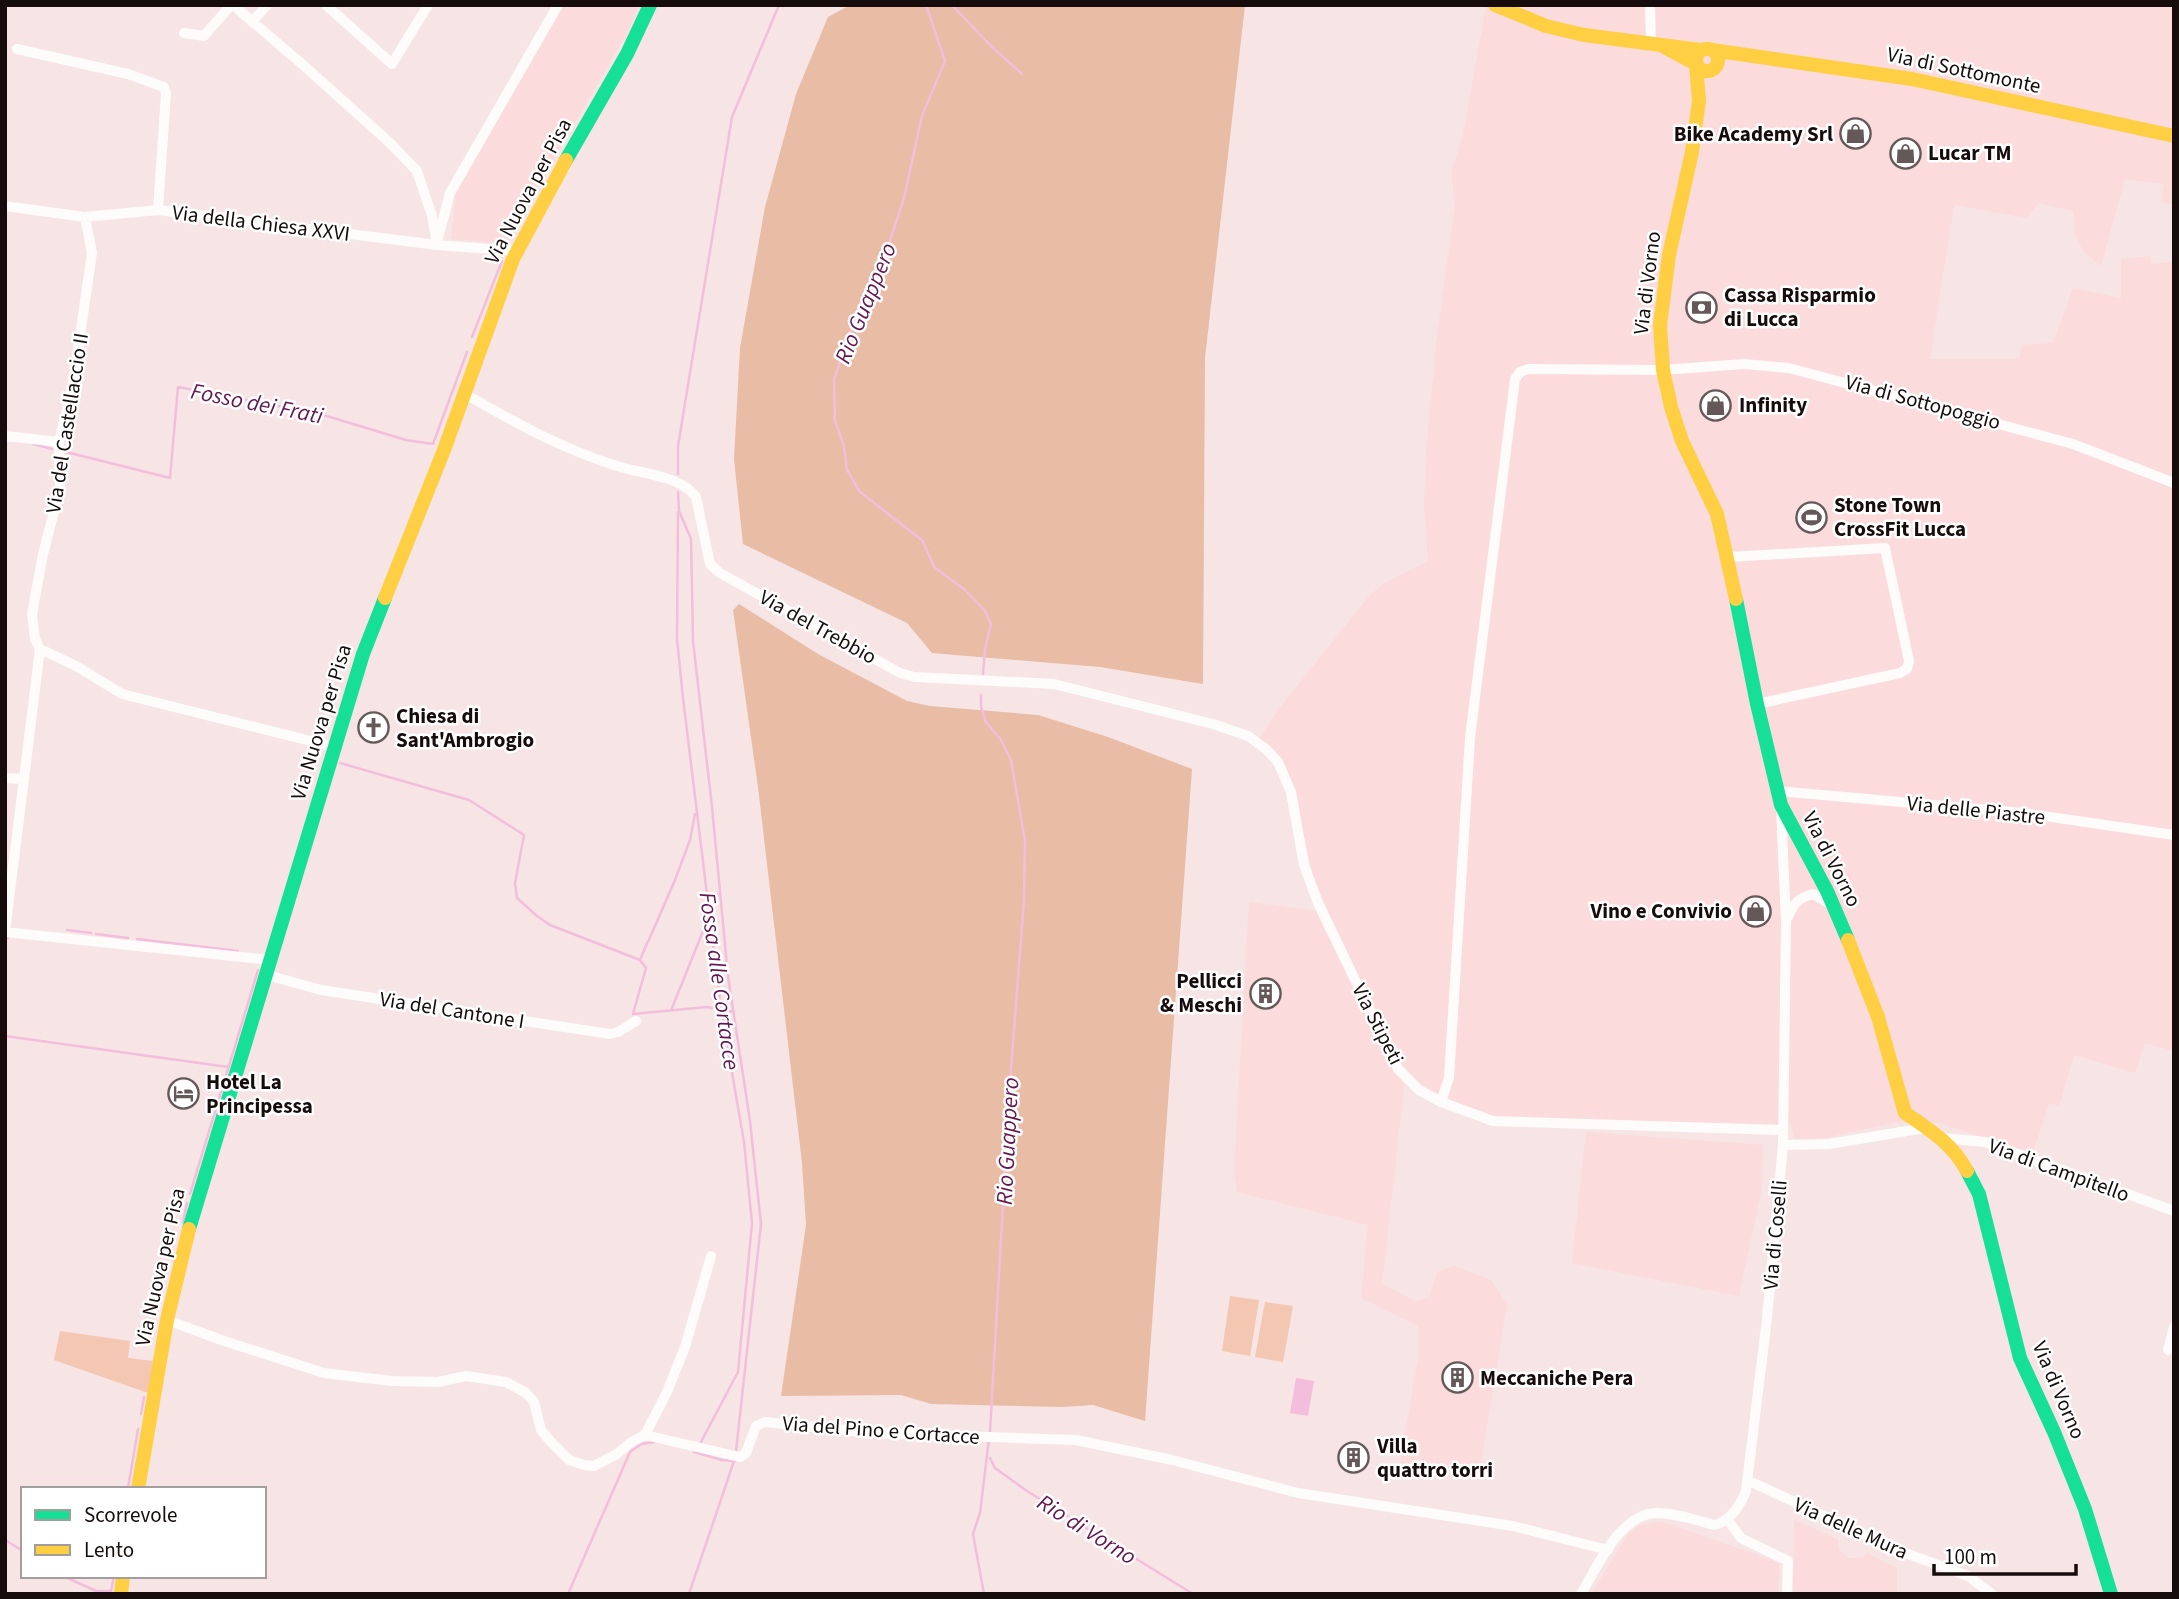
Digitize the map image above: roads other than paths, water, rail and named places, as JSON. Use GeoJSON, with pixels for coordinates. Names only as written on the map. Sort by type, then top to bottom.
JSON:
{"type":"FeatureCollection","features":[{"type":"Feature","properties":{"kind":"main road","name":"Via Nuova per Pisa"},"geometry":{"type":"LineString","coordinates":[[138,1487],[167,1320],[188,1230],[363,654],[465,394],[517,251],[627,54],[650,5]]}},
{"type":"Feature","properties":{"kind":"main road","name":"Via di Sottomonte"},"geometry":{"type":"LineString","coordinates":[[1495,5],[1546,26],[1584,35],[1656,44],[1703,55],[1744,56],[1913,79],[2174,135]]}},
{"type":"Feature","properties":{"kind":"main road","name":"Via di Sottomonte"},"geometry":{"type":"LineString","coordinates":[[1703,55],[1705,71],[1744,56]]}},
{"type":"Feature","properties":{"kind":"main road","name":"Via di Vorno"},"geometry":{"type":"LineString","coordinates":[[1703,55],[1692,152],[1666,272],[1660,326],[1663,370],[1671,407],[1682,441],[1717,514],[1779,798],[1856,957],[1878,1017],[1899,1101],[1905,1113],[1942,1138],[1970,1172],[1979,1194],[2020,1358],[2085,1509],[2111,1594]]}},
{"type":"Feature","properties":{"kind":"main road","name":"Via di Vorno"},"geometry":{"type":"LineString","coordinates":[[1699,101],[1716,67]]}},
{"type":"Feature","properties":{"kind":"street"},"geometry":{"type":"LineString","coordinates":[[184,33],[204,36],[232,5],[361,117],[418,171],[432,216],[437,245]]}},
{"type":"Feature","properties":{"kind":"street"},"geometry":{"type":"LineString","coordinates":[[252,22],[267,5]]}},
{"type":"Feature","properties":{"kind":"street"},"geometry":{"type":"LineString","coordinates":[[326,5],[392,64],[428,5]]}},
{"type":"Feature","properties":{"kind":"street"},"geometry":{"type":"LineString","coordinates":[[437,245],[450,193],[558,5]]}},
{"type":"Feature","properties":{"kind":"street"},"geometry":{"type":"LineString","coordinates":[[1650,5],[1656,44]]}},
{"type":"Feature","properties":{"kind":"street"},"geometry":{"type":"LineString","coordinates":[[17,49],[128,74],[164,87],[166,93],[158,210]]}},
{"type":"Feature","properties":{"kind":"street","name":"Via della Chiesa XXVI"},"geometry":{"type":"LineString","coordinates":[[5,206],[85,217],[158,210],[437,245],[517,251]]}},
{"type":"Feature","properties":{"kind":"street","name":"Via del Castellaccio II"},"geometry":{"type":"LineString","coordinates":[[40,649],[35,639],[32,614],[43,554],[60,488],[59,442],[74,384],[92,253],[85,217]]}},
{"type":"Feature","properties":{"kind":"street","name":"Via di Sottopoggio"},"geometry":{"type":"LineString","coordinates":[[1441,1102],[1449,1078],[1470,738],[1516,379],[1520,372],[1528,369],[1663,370],[1744,364],[1812,373],[2073,443],[2174,483]]}},
{"type":"Feature","properties":{"kind":"street","name":"Via del Trebbio"},"geometry":{"type":"LineString","coordinates":[[465,394],[549,440],[616,466],[691,489],[696,498],[710,564],[720,573],[900,673],[914,677],[1054,684],[1213,724],[1248,736]]}},
{"type":"Feature","properties":{"kind":"street"},"geometry":{"type":"LineString","coordinates":[[5,435],[59,442]]}},
{"type":"Feature","properties":{"kind":"street"},"geometry":{"type":"LineString","coordinates":[[1728,556],[1885,548],[1909,661],[1907,669],[1900,673],[1757,704]]}},
{"type":"Feature","properties":{"kind":"street"},"geometry":{"type":"LineString","coordinates":[[5,932],[40,649],[78,667],[122,694],[335,747]]}},
{"type":"Feature","properties":{"kind":"street","name":"Via Stipeti"},"geometry":{"type":"LineString","coordinates":[[1248,736],[1266,748],[1278,762],[1291,792],[1304,865],[1318,903],[1398,1069],[1419,1090],[1441,1102],[1493,1121],[1783,1130]]}},
{"type":"Feature","properties":{"kind":"street"},"geometry":{"type":"LineString","coordinates":[[5,778],[24,779]]}},
{"type":"Feature","properties":{"kind":"street","name":"Via delle Piastre"},"geometry":{"type":"LineString","coordinates":[[1779,798],[2024,813],[2174,835]]}},
{"type":"Feature","properties":{"kind":"street","name":"Via di Coselli"},"geometry":{"type":"LineString","coordinates":[[1727,1519],[1741,1503],[1747,1480],[1767,1318],[1783,1146],[1786,921],[1779,798]]}},
{"type":"Feature","properties":{"kind":"street"},"geometry":{"type":"LineString","coordinates":[[1786,921],[1794,903],[1802,897],[1813,894],[1833,906]]}},
{"type":"Feature","properties":{"kind":"street","name":"Via del Cantone I"},"geometry":{"type":"LineString","coordinates":[[5,932],[269,967],[321,990],[610,1034],[636,1021]]}},
{"type":"Feature","properties":{"kind":"street"},"geometry":{"type":"LineString","coordinates":[[1783,1146],[1829,1144],[1926,1128]]}},
{"type":"Feature","properties":{"kind":"street","name":"Via di Campitello"},"geometry":{"type":"LineString","coordinates":[[1942,1138],[1985,1142],[2174,1211]]}},
{"type":"Feature","properties":{"kind":"street"},"geometry":{"type":"LineString","coordinates":[[167,1320],[324,1373],[392,1381],[438,1382],[466,1377],[506,1382],[534,1402],[541,1430],[569,1460],[594,1466],[645,1435],[667,1392],[685,1347],[710,1256]]}},
{"type":"Feature","properties":{"kind":"street"},"geometry":{"type":"LineString","coordinates":[[2168,1350],[2174,1327]]}},
{"type":"Feature","properties":{"kind":"street","name":"Via del Pino e Cortacce"},"geometry":{"type":"LineString","coordinates":[[645,1435],[736,1457],[746,1453],[756,1426],[765,1422],[874,1433],[1076,1440],[1349,1503],[1513,1526],[1608,1550]]}},
{"type":"Feature","properties":{"kind":"street","name":"Via delle Mura"},"geometry":{"type":"LineString","coordinates":[[1747,1480],[1900,1551],[1968,1576],[1992,1594]]}},
{"type":"Feature","properties":{"kind":"street"},"geometry":{"type":"LineString","coordinates":[[1581,1594],[1627,1524],[1648,1514],[1667,1514],[1714,1525],[1727,1519],[1741,1538],[1787,1561],[1787,1594]]}},
{"type":"Feature","properties":{"kind":"waterway"},"geometry":{"type":"LineString","coordinates":[[678,474],[678,446],[732,117],[779,5]]}},
{"type":"Feature","properties":{"kind":"waterway","name":"Rio Guappero"},"geometry":{"type":"LineString","coordinates":[[926,5],[945,61],[922,116],[904,198],[883,262],[865,290],[834,379],[835,421],[844,446],[847,470],[860,492],[923,541],[934,567],[965,590],[985,611],[991,624],[983,674]]}},
{"type":"Feature","properties":{"kind":"waterway"},"geometry":{"type":"LineString","coordinates":[[952,5],[1022,74]]}},
{"type":"Feature","properties":{"kind":"waterway","name":"Fosso dei Frati"},"geometry":{"type":"LineString","coordinates":[[472,337],[502,261]]}},
{"type":"Feature","properties":{"kind":"waterway","name":"Fosso dei Frati"},"geometry":{"type":"LineString","coordinates":[[66,452],[170,478],[178,387],[320,414],[406,440],[433,444],[467,352]]}},
{"type":"Feature","properties":{"kind":"waterway","name":"Fosso dei Frati"},"geometry":{"type":"LineString","coordinates":[[33,444],[52,449]]}},
{"type":"Feature","properties":{"kind":"waterway"},"geometry":{"type":"LineString","coordinates":[[678,492],[679,511],[691,539],[693,641],[728,976],[750,1121],[761,1224],[736,1451]]}},
{"type":"Feature","properties":{"kind":"waterway","name":"Fossa alle Cortacce"},"geometry":{"type":"LineString","coordinates":[[678,512],[677,639],[683,698],[721,1009],[744,1142],[752,1223],[738,1372],[701,1442]]}},
{"type":"Feature","properties":{"kind":"waterway","name":"Rio Guappero"},"geometry":{"type":"LineString","coordinates":[[981,695],[981,707],[986,722],[1001,740],[1011,760],[1025,841],[1024,900],[1010,1082],[990,1432]]}},
{"type":"Feature","properties":{"kind":"waterway"},"geometry":{"type":"LineString","coordinates":[[340,763],[469,800],[524,835],[515,883],[517,898],[550,925],[640,960],[646,968],[633,1014],[707,1007],[734,1012]]}},
{"type":"Feature","properties":{"kind":"waterway"},"geometry":{"type":"LineString","coordinates":[[648,942],[690,840],[695,814]]}},
{"type":"Feature","properties":{"kind":"waterway"},"geometry":{"type":"LineString","coordinates":[[672,1008],[718,894]]}},
{"type":"Feature","properties":{"kind":"waterway"},"geometry":{"type":"LineString","coordinates":[[67,930],[91,933]]}},
{"type":"Feature","properties":{"kind":"waterway"},"geometry":{"type":"LineString","coordinates":[[96,934],[128,938]]}},
{"type":"Feature","properties":{"kind":"waterway"},"geometry":{"type":"LineString","coordinates":[[137,939],[238,951]]}},
{"type":"Feature","properties":{"kind":"waterway"},"geometry":{"type":"LineString","coordinates":[[640,960],[648,941]]}},
{"type":"Feature","properties":{"kind":"waterway"},"geometry":{"type":"LineString","coordinates":[[190,1194],[258,970]]}},
{"type":"Feature","properties":{"kind":"waterway"},"geometry":{"type":"LineString","coordinates":[[5,1036],[228,1067]]}},
{"type":"Feature","properties":{"kind":"waterway"},"geometry":{"type":"LineString","coordinates":[[183,1222],[187,1203]]}},
{"type":"Feature","properties":{"kind":"waterway"},"geometry":{"type":"LineString","coordinates":[[141,1414],[144,1397]]}},
{"type":"Feature","properties":{"kind":"waterway"},"geometry":{"type":"LineString","coordinates":[[128,1487],[138,1429]]}},
{"type":"Feature","properties":{"kind":"waterway","name":"Rio Guappero"},"geometry":{"type":"LineString","coordinates":[[984,1594],[973,1534],[980,1513],[989,1439]]}},
{"type":"Feature","properties":{"kind":"waterway"},"geometry":{"type":"LineString","coordinates":[[568,1594],[630,1452],[641,1444],[654,1442]]}},
{"type":"Feature","properties":{"kind":"waterway"},"geometry":{"type":"LineString","coordinates":[[694,1452],[735,1461]]}},
{"type":"Feature","properties":{"kind":"waterway"},"geometry":{"type":"LineString","coordinates":[[689,1594],[735,1458]]}},
{"type":"Feature","properties":{"kind":"waterway","name":"Rio di Vorno"},"geometry":{"type":"LineString","coordinates":[[990,1458],[995,1468],[1027,1491],[1193,1594]]}},
{"type":"Feature","properties":{"kind":"waterway"},"geometry":{"type":"LineString","coordinates":[[5,1540],[21,1550]]}},
{"type":"Feature","properties":{"kind":"waterway"},"geometry":{"type":"LineString","coordinates":[[67,1578],[96,1591],[111,1591],[114,1578]]}},
{"type":"Feature","properties":{"kind":"place","name":"Bike Academy Srl"},"geometry":{"type":"Point","coordinates":[1856,134]}},
{"type":"Feature","properties":{"kind":"place","name":"Lucar TM"},"geometry":{"type":"Point","coordinates":[1905,153]}},
{"type":"Feature","properties":{"kind":"place","name":"Cassa Risparmio di Lucca"},"geometry":{"type":"Point","coordinates":[1701,307]}},
{"type":"Feature","properties":{"kind":"place","name":"Infinity"},"geometry":{"type":"Point","coordinates":[1716,405]}},
{"type":"Feature","properties":{"kind":"place","name":"Stone Town CrossFit Lucca"},"geometry":{"type":"Point","coordinates":[1811,517]}},
{"type":"Feature","properties":{"kind":"place","name":"Chiesa di Sant'Ambrogio"},"geometry":{"type":"Point","coordinates":[373,728]}},
{"type":"Feature","properties":{"kind":"place","name":"Vino e Convivio"},"geometry":{"type":"Point","coordinates":[1755,911]}},
{"type":"Feature","properties":{"kind":"place","name":"Pellicci & Meschi"},"geometry":{"type":"Point","coordinates":[1265,993]}},
{"type":"Feature","properties":{"kind":"place","name":"Hotel La Principessa"},"geometry":{"type":"Point","coordinates":[183,1094]}},
{"type":"Feature","properties":{"kind":"place","name":"Meccaniche Pera"},"geometry":{"type":"Point","coordinates":[1457,1378]}},
{"type":"Feature","properties":{"kind":"place","name":"Villa quattro torri"},"geometry":{"type":"Point","coordinates":[1354,1458]}}]}
